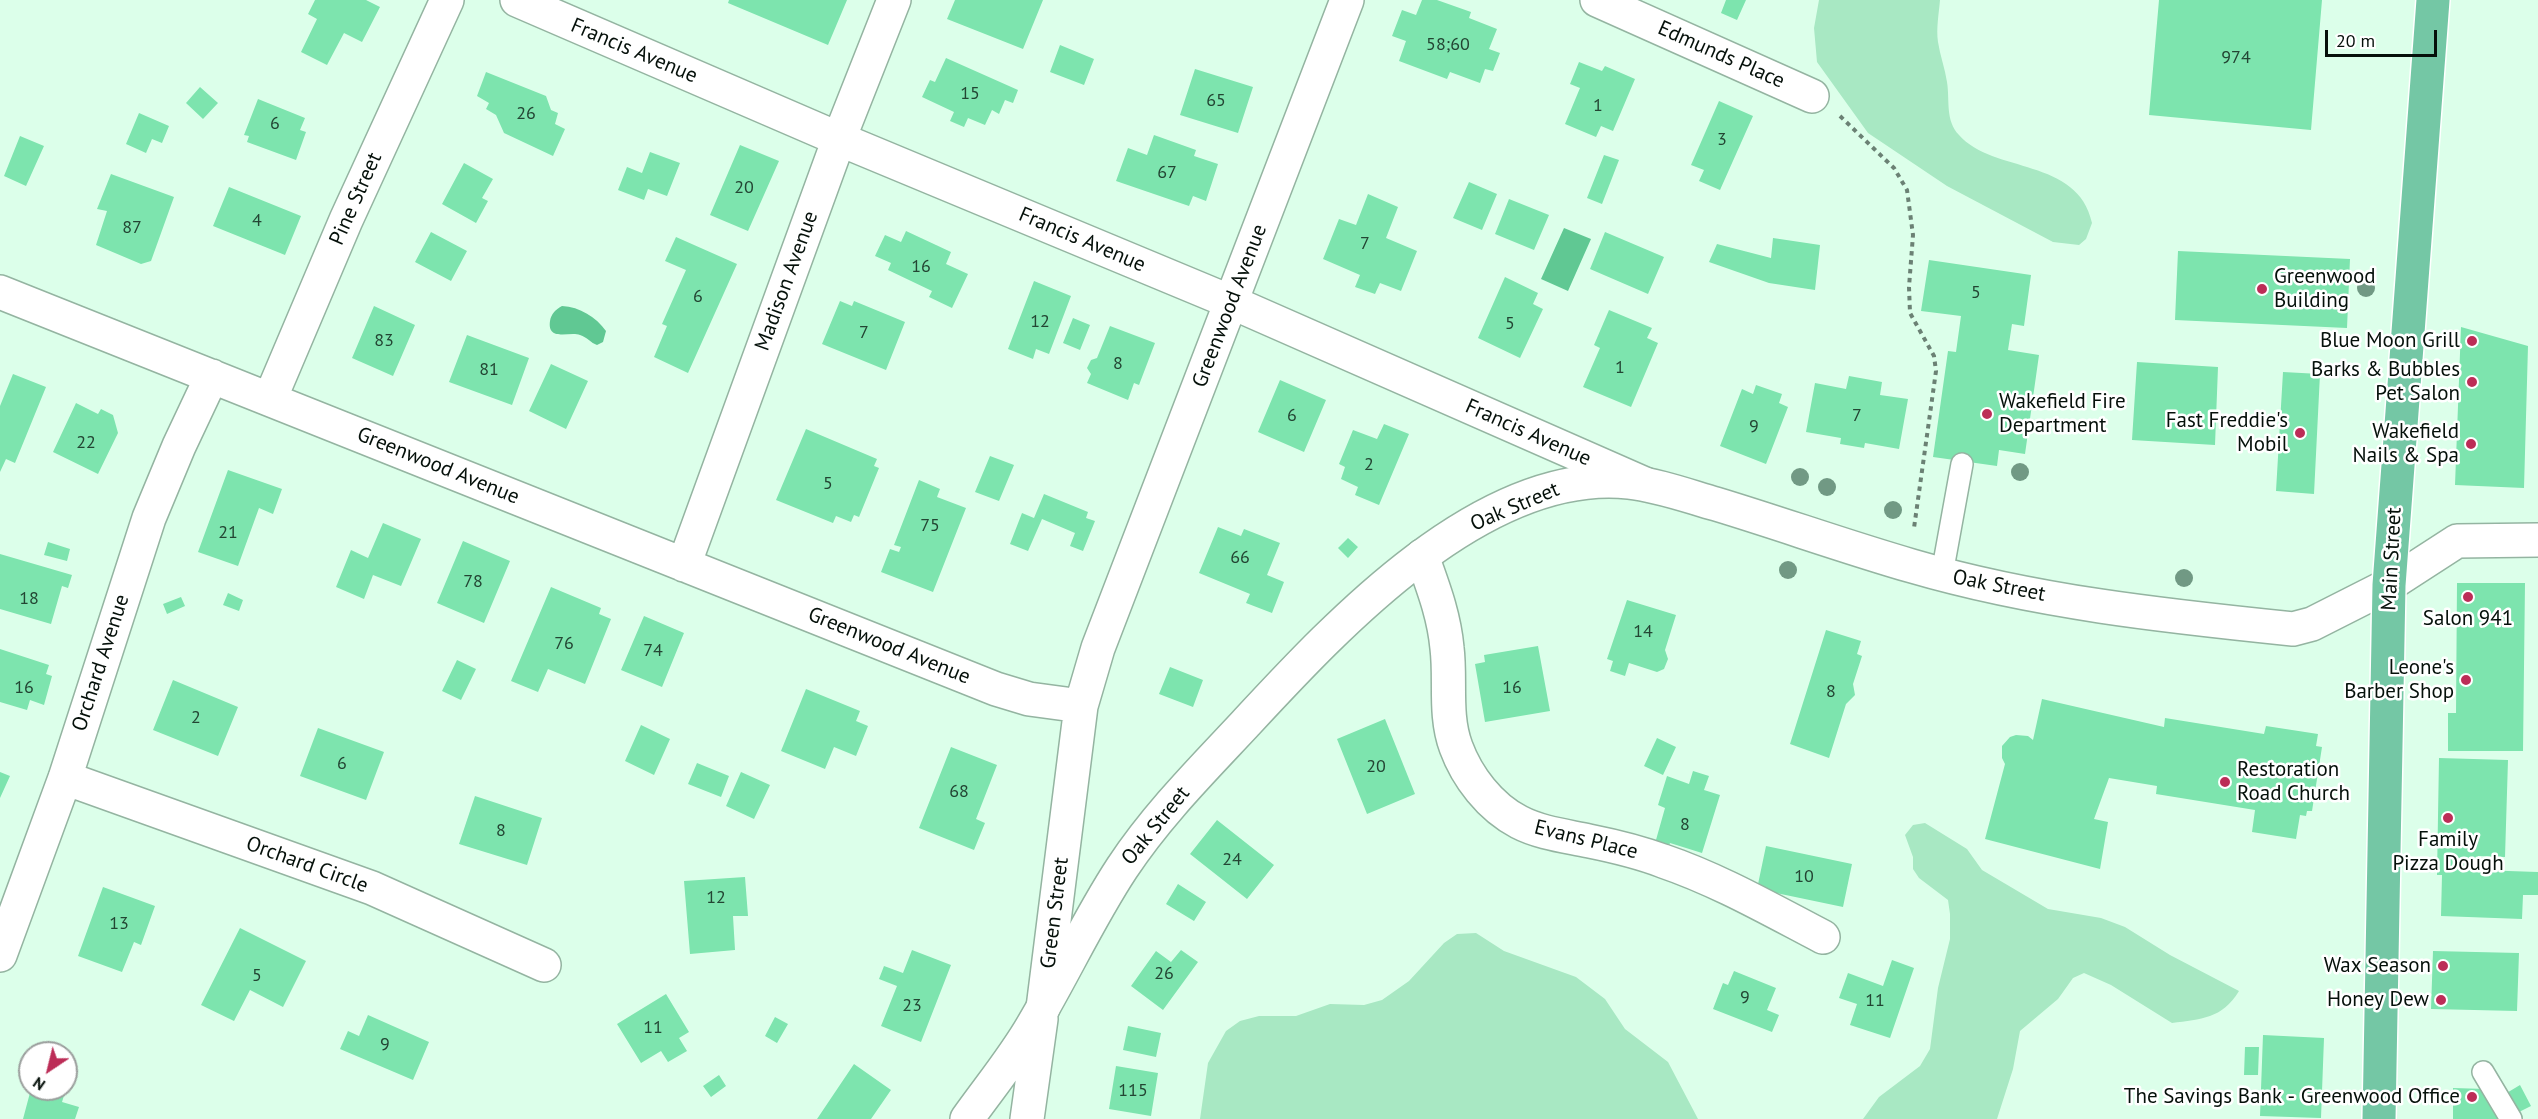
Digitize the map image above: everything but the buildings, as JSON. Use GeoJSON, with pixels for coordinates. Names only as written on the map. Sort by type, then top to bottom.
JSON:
{"type":"FeatureCollection","features":[{"type":"Feature","properties":{"kind":"main road","name":"Main Street"},"geometry":{"type":"LineString","coordinates":[[2379,1119],[2388,585],[2433,0]]}},
{"type":"Feature","properties":{"kind":"street","name":"Pine Street"},"geometry":{"type":"LineString","coordinates":[[270,399],[346,220],[447,0]]}},
{"type":"Feature","properties":{"kind":"street","name":"Francis Avenue"},"geometry":{"type":"LineString","coordinates":[[517,0],[839,139],[1231,302],[1644,484]]}},
{"type":"Feature","properties":{"kind":"street","name":"Madison Avenue"},"geometry":{"type":"LineString","coordinates":[[684,565],[839,139],[894,0]]}},
{"type":"Feature","properties":{"kind":"street","name":"Greenwood Avenue"},"geometry":{"type":"LineString","coordinates":[[0,292],[996,689],[1029,699],[1081,706],[1098,648],[1347,0]]}},
{"type":"Feature","properties":{"kind":"street","name":"Edmunds Place"},"geometry":{"type":"LineString","coordinates":[[1599,0],[1812,96]]}},
{"type":"Feature","properties":{"kind":"street","name":"Orchard Avenue"},"geometry":{"type":"LineString","coordinates":[[0,954],[65,778],[149,518],[212,376]]}},
{"type":"Feature","properties":{"kind":"street","name":"Oak Street"},"geometry":{"type":"LineString","coordinates":[[967,1119],[1033,1026],[1105,894],[1152,827],[1226,744],[1334,631],[1422,556],[1479,520],[1508,505],[1551,489],[1586,481],[1644,484],[1942,574],[2059,598],[2193,617],[2293,628],[2312,624],[2388,585],[2444,547],[2457,541],[2538,540]]}},
{"type":"Feature","properties":{"kind":"street","name":"Evans Place"},"geometry":{"type":"LineString","coordinates":[[1422,556],[1440,603],[1448,648],[1451,728],[1456,746],[1474,781],[1486,796],[1520,823],[1539,830],[1612,845],[1663,860],[1744,896],[1823,937]]}},
{"type":"Feature","properties":{"kind":"street","name":"Green Street"},"geometry":{"type":"LineString","coordinates":[[1027,1119],[1081,706]]}},
{"type":"Feature","properties":{"kind":"street","name":"Orchard Circle"},"geometry":{"type":"LineString","coordinates":[[65,778],[372,888],[544,965]]}},
{"type":"Feature","properties":{"kind":"lane"},"geometry":{"type":"LineString","coordinates":[[1942,574],[1962,464]]}},
{"type":"Feature","properties":{"kind":"lane"},"geometry":{"type":"LineString","coordinates":[[2483,1072],[2511,1119]]}},
{"type":"Feature","properties":{"kind":"path"},"geometry":{"type":"LineString","coordinates":[[1812,96],[1851,126],[1894,168],[1907,189],[1913,235],[1909,287],[1910,313],[1934,356],[1936,371],[1909,565]]}},
{"type":"Feature","properties":{"kind":"shaded area"},"geometry":{"type":"Polygon","coordinates":[[[1819,0],[1940,0],[1938,42],[1947,82],[1950,117],[1955,129],[1974,147],[1992,156],[2053,176],[2070,187],[2084,202],[2092,223],[2086,239],[2079,245],[2053,242],[1947,186],[1868,133],[1817,62],[1814,28],[1819,0]]]}},
{"type":"Feature","properties":{"kind":"shaded area"},"geometry":{"type":"Polygon","coordinates":[[[1564,228],[1591,239],[1568,291],[1541,279],[1564,228]]]}},
{"type":"Feature","properties":{"kind":"shaded area"},"geometry":{"type":"Polygon","coordinates":[[[562,306],[581,311],[597,321],[606,331],[603,342],[597,345],[580,335],[556,334],[552,331],[551,316],[562,306]]]}},
{"type":"Feature","properties":{"kind":"shaded area"},"geometry":{"type":"Polygon","coordinates":[[[1925,823],[1967,849],[1982,870],[2048,909],[2101,918],[2125,927],[2170,955],[2239,991],[2225,1007],[2210,1016],[2172,1023],[2111,985],[2084,973],[2073,978],[2058,999],[2020,1031],[2013,1069],[1997,1119],[1863,1119],[1879,1097],[1920,1066],[1930,1049],[1938,988],[1950,939],[1950,914],[1948,900],[1919,878],[1913,869],[1913,857],[1905,835],[1913,825],[1925,823]]]}},
{"type":"Feature","properties":{"kind":"shaded area"},"geometry":{"type":"Polygon","coordinates":[[[1476,933],[1504,951],[1576,977],[1605,999],[1625,1029],[1668,1062],[1698,1119],[1200,1119],[1208,1063],[1226,1031],[1240,1021],[1259,1016],[1296,1016],[1330,1004],[1364,1005],[1382,1000],[1409,981],[1444,943],[1457,934],[1476,933]]]}},
{"type":"Feature","properties":{"kind":"place","name":"Greenwood Building"},"geometry":{"type":"Point","coordinates":[2262,289]}},
{"type":"Feature","properties":{"kind":"place","name":"Blue Moon Grill"},"geometry":{"type":"Point","coordinates":[2472,341]}},
{"type":"Feature","properties":{"kind":"place","name":"Barks & Bubbles Pet Salon"},"geometry":{"type":"Point","coordinates":[2472,382]}},
{"type":"Feature","properties":{"kind":"place","name":"Wakefield Fire Department"},"geometry":{"type":"Point","coordinates":[1987,414]}},
{"type":"Feature","properties":{"kind":"place","name":"Fast Freddie's Mobil"},"geometry":{"type":"Point","coordinates":[2300,433]}},
{"type":"Feature","properties":{"kind":"place","name":"Wakefield Nails & Spa"},"geometry":{"type":"Point","coordinates":[2471,444]}},
{"type":"Feature","properties":{"kind":"place","name":"Salon 941"},"geometry":{"type":"Point","coordinates":[2468,597]}},
{"type":"Feature","properties":{"kind":"place","name":"Leone's Barber Shop"},"geometry":{"type":"Point","coordinates":[2466,680]}},
{"type":"Feature","properties":{"kind":"place","name":"Restoration Road Church"},"geometry":{"type":"Point","coordinates":[2225,782]}},
{"type":"Feature","properties":{"kind":"place","name":"Family Pizza Dough"},"geometry":{"type":"Point","coordinates":[2448,818]}},
{"type":"Feature","properties":{"kind":"place","name":"Wax Season"},"geometry":{"type":"Point","coordinates":[2443,966]}},
{"type":"Feature","properties":{"kind":"place","name":"Honey Dew"},"geometry":{"type":"Point","coordinates":[2441,1000]}},
{"type":"Feature","properties":{"kind":"place","name":"The Savings Bank - Greenwood Office"},"geometry":{"type":"Point","coordinates":[2472,1097]}}]}
